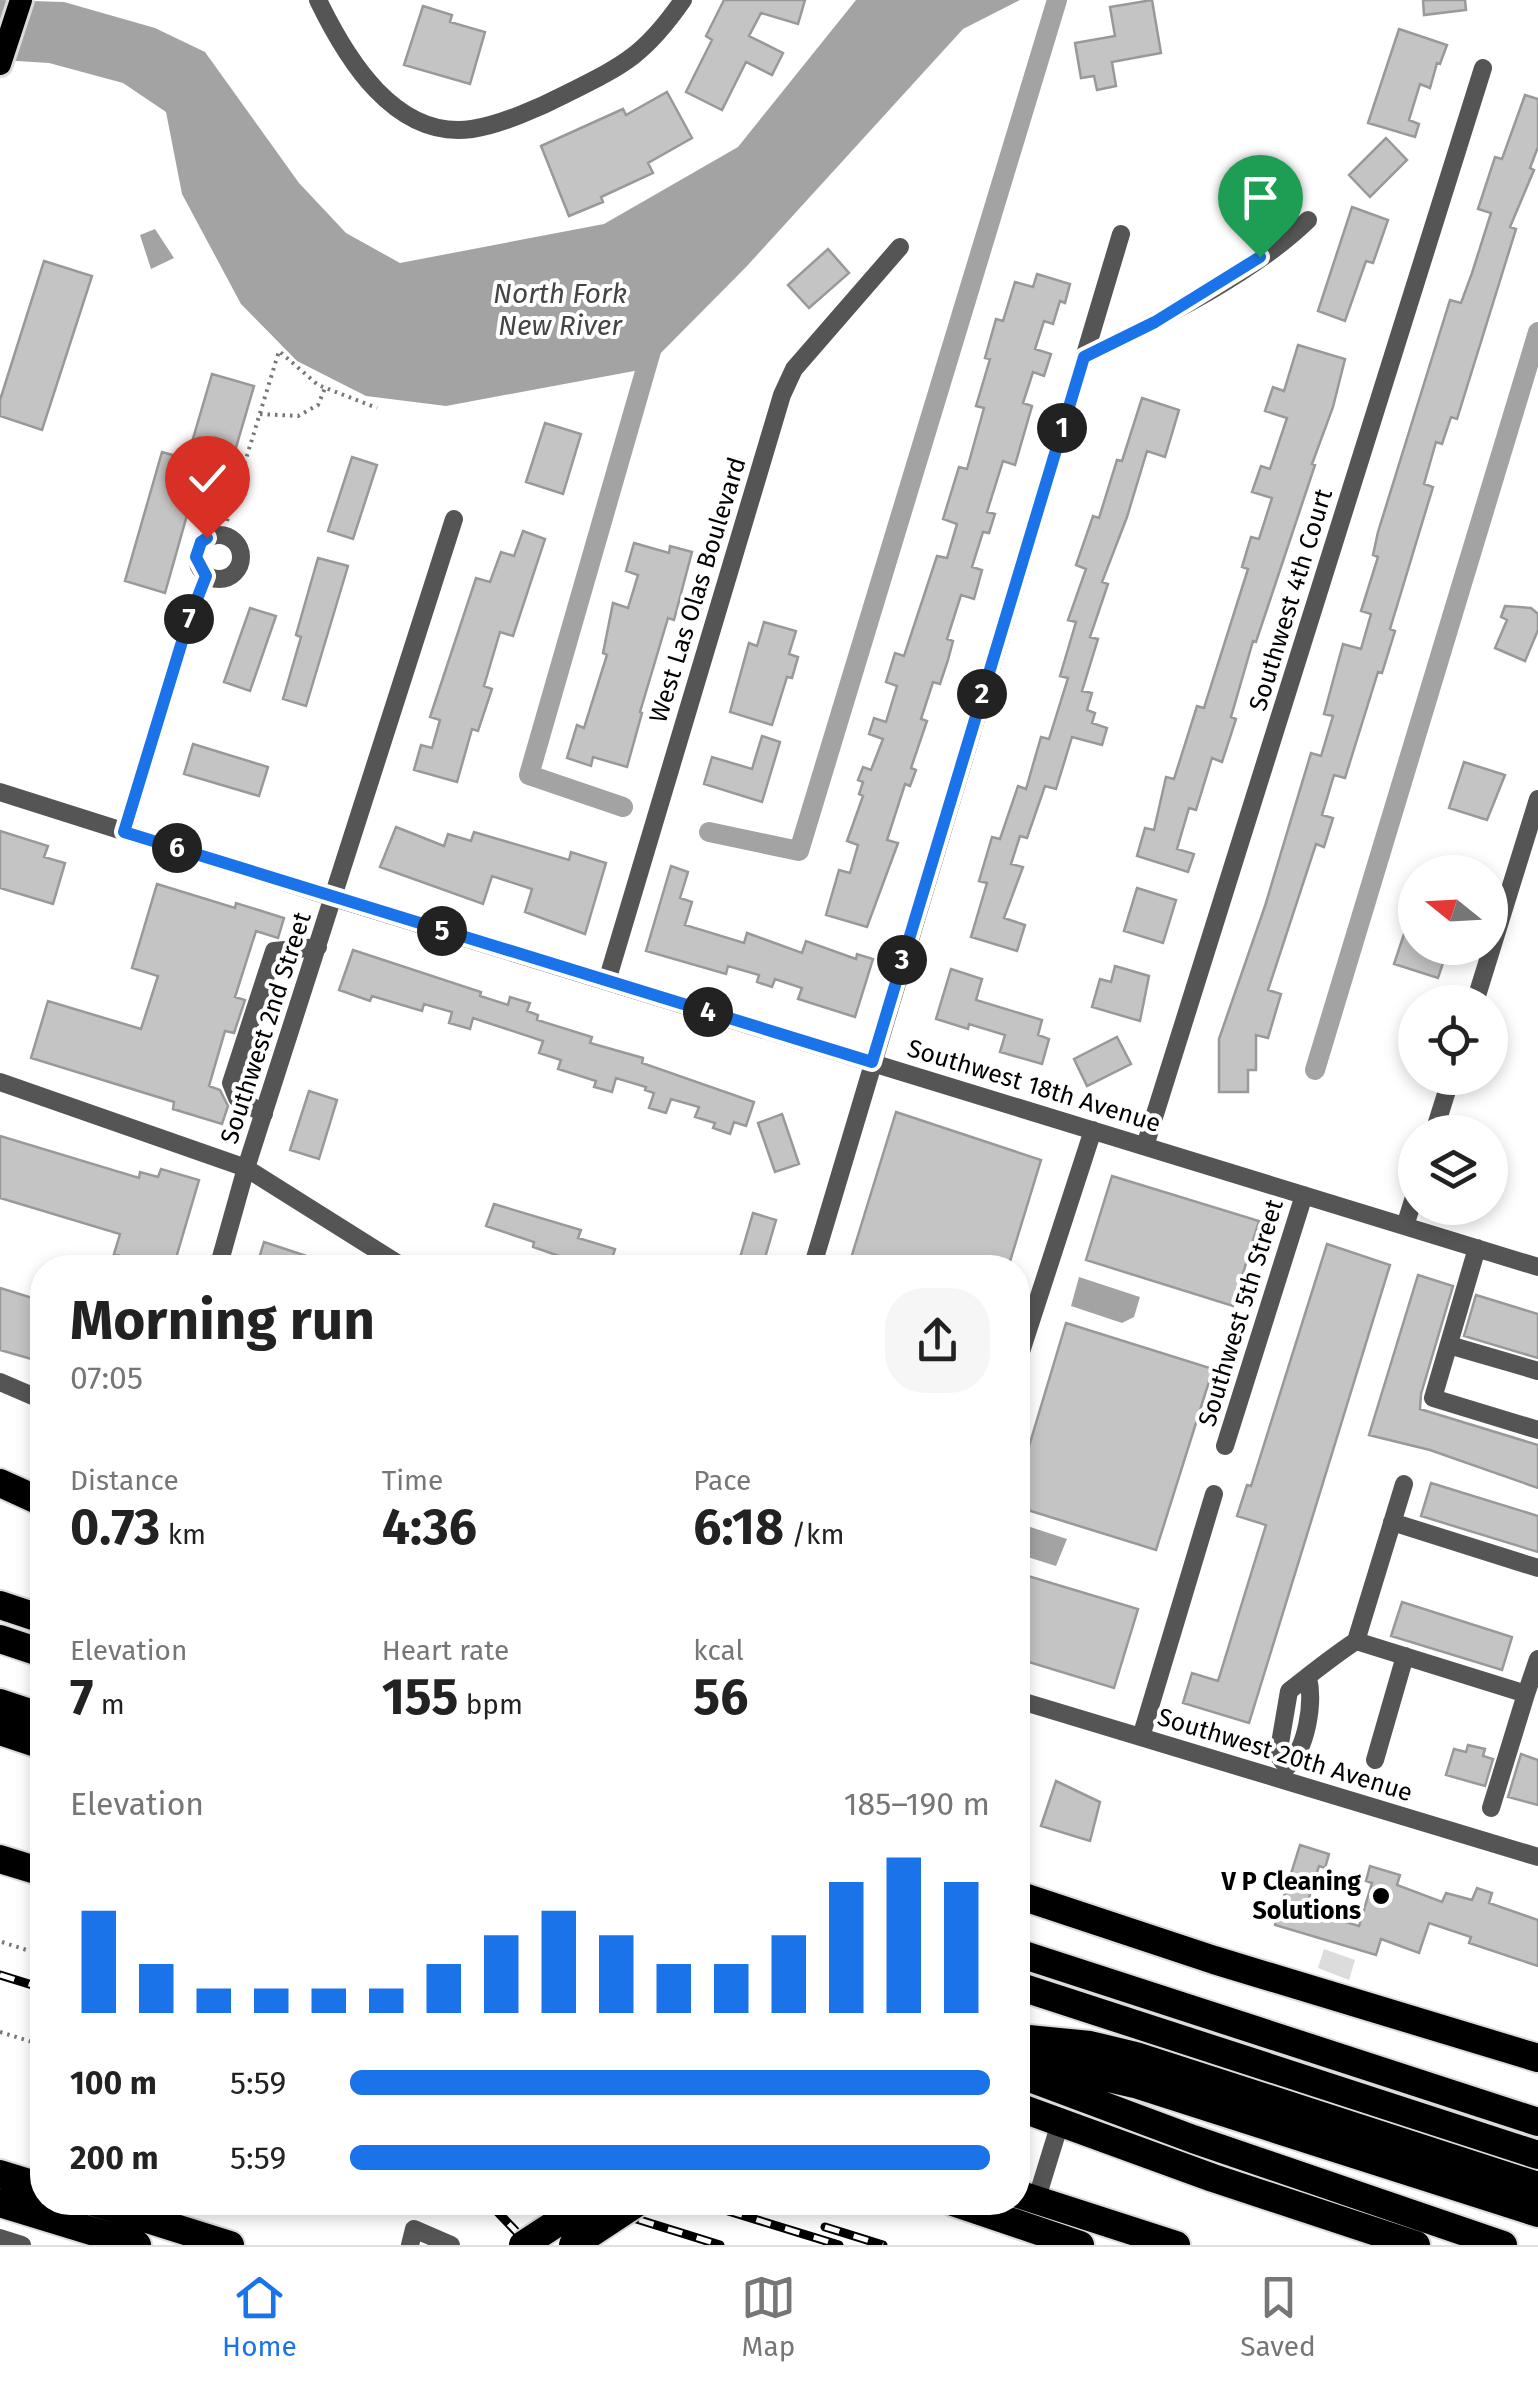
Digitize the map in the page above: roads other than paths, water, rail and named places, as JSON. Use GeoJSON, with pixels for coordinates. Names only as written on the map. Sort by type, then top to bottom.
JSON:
{"type":"FeatureCollection","features":[{"type":"Feature","properties":{"kind":"highway"},"geometry":{"type":"LineString","coordinates":[[0,1483],[30,1497]]}},
{"type":"Feature","properties":{"kind":"highway"},"geometry":{"type":"LineString","coordinates":[[0,1605],[30,1615]]}},
{"type":"Feature","properties":{"kind":"highway"},"geometry":{"type":"LineString","coordinates":[[0,1639],[30,1649]]}},
{"type":"Feature","properties":{"kind":"highway"},"geometry":{"type":"LineString","coordinates":[[0,1702],[30,1713]]}},
{"type":"Feature","properties":{"kind":"highway"},"geometry":{"type":"LineString","coordinates":[[0,1730],[30,1741]]}},
{"type":"Feature","properties":{"kind":"highway"},"geometry":{"type":"LineString","coordinates":[[0,1859],[30,1868]]}},
{"type":"Feature","properties":{"kind":"highway"},"geometry":{"type":"LineString","coordinates":[[1030,1899],[1214,1960],[1536,2057]]}},
{"type":"Feature","properties":{"kind":"highway"},"geometry":{"type":"LineString","coordinates":[[1030,1957],[1538,2122]]}},
{"type":"Feature","properties":{"kind":"highway"},"geometry":{"type":"LineString","coordinates":[[1030,1990],[1538,2155]]}},
{"type":"Feature","properties":{"kind":"highway"},"geometry":{"type":"LineString","coordinates":[[1030,2040],[1114,2050],[1230,2101],[1538,2213]]}},
{"type":"Feature","properties":{"kind":"highway"},"geometry":{"type":"LineString","coordinates":[[1030,2066],[1230,2101],[1538,2186]]}},
{"type":"Feature","properties":{"kind":"highway"},"geometry":{"type":"LineString","coordinates":[[1030,2078],[1192,2139],[1503,2245]]}},
{"type":"Feature","properties":{"kind":"highway"},"geometry":{"type":"LineString","coordinates":[[1030,2112],[1230,2184],[1416,2245]]}},
{"type":"Feature","properties":{"kind":"highway"},"geometry":{"type":"LineString","coordinates":[[0,2174],[30,2183]]}},
{"type":"Feature","properties":{"kind":"highway"},"geometry":{"type":"LineString","coordinates":[[1030,2199],[1176,2245]]}},
{"type":"Feature","properties":{"kind":"highway"},"geometry":{"type":"LineString","coordinates":[[0,2203],[30,2212]]}},
{"type":"Feature","properties":{"kind":"highway"},"geometry":{"type":"LineString","coordinates":[[39,2215],[137,2245]]}},
{"type":"Feature","properties":{"kind":"highway"},"geometry":{"type":"LineString","coordinates":[[135,2215],[230,2245]]}},
{"type":"Feature","properties":{"kind":"highway"},"geometry":{"type":"LineString","coordinates":[[523,2245],[569,2215]]}},
{"type":"Feature","properties":{"kind":"highway"},"geometry":{"type":"LineString","coordinates":[[574,2245],[619,2215]]}},
{"type":"Feature","properties":{"kind":"highway"},"geometry":{"type":"LineString","coordinates":[[991,2215],[1080,2245]]}},
{"type":"Feature","properties":{"kind":"main road"},"geometry":{"type":"LineString","coordinates":[[0,64],[20,0]]}},
{"type":"Feature","properties":{"kind":"street"},"geometry":{"type":"LineString","coordinates":[[318,0],[338,42],[374,90],[408,115],[442,128],[472,129],[546,104],[626,64],[660,34],[684,0]]}},
{"type":"Feature","properties":{"kind":"street","name":"Southwest 4th Court"},"geometry":{"type":"LineString","coordinates":[[1146,1146],[1483,68]]}},
{"type":"Feature","properties":{"kind":"street"},"geometry":{"type":"LineString","coordinates":[[1084,357],[1155,322],[1229,277],[1308,220]]}},
{"type":"Feature","properties":{"kind":"street"},"geometry":{"type":"LineString","coordinates":[[816,1255],[1121,234]]}},
{"type":"Feature","properties":{"kind":"street","name":"West Las Olas Boulevard"},"geometry":{"type":"LineString","coordinates":[[607,981],[782,395],[794,369],[900,247]]}},
{"type":"Feature","properties":{"kind":"street","name":"Southwest 2nd Street"},"geometry":{"type":"LineString","coordinates":[[222,1255],[454,518]]}},
{"type":"Feature","properties":{"kind":"street"},"geometry":{"type":"LineString","coordinates":[[124,832],[188,622],[206,576]]}},
{"type":"Feature","properties":{"kind":"street","name":"Southwest 18th Avenue"},"geometry":{"type":"LineString","coordinates":[[0,792],[1538,1267]]}},
{"type":"Feature","properties":{"kind":"street"},"geometry":{"type":"LineString","coordinates":[[1480,985],[1538,799]]}},
{"type":"Feature","properties":{"kind":"street"},"geometry":{"type":"LineString","coordinates":[[264,1114],[238,1098],[231,1083],[249,1026],[274,951],[318,947]]}},
{"type":"Feature","properties":{"kind":"street"},"geometry":{"type":"LineString","coordinates":[[0,1082],[246,1168],[384,1255]]}},
{"type":"Feature","properties":{"kind":"street"},"geometry":{"type":"LineString","coordinates":[[1030,1324],[1093,1130]]}},
{"type":"Feature","properties":{"kind":"street","name":"Southwest 5th Street"},"geometry":{"type":"LineString","coordinates":[[1225,1446],[1304,1195]]}},
{"type":"Feature","properties":{"kind":"street"},"geometry":{"type":"LineString","coordinates":[[1477,1248],[1433,1398],[1538,1430]]}},
{"type":"Feature","properties":{"kind":"street"},"geometry":{"type":"LineString","coordinates":[[1449,1344],[1538,1372]]}},
{"type":"Feature","properties":{"kind":"street"},"geometry":{"type":"LineString","coordinates":[[0,1382],[30,1395]]}},
{"type":"Feature","properties":{"kind":"street"},"geometry":{"type":"LineString","coordinates":[[1283,1773],[1278,1754],[1289,1691],[1356,1640],[1404,1484]]}},
{"type":"Feature","properties":{"kind":"street"},"geometry":{"type":"LineString","coordinates":[[1141,1736],[1214,1494]]}},
{"type":"Feature","properties":{"kind":"street"},"geometry":{"type":"LineString","coordinates":[[1392,1522],[1538,1568]]}},
{"type":"Feature","properties":{"kind":"street"},"geometry":{"type":"LineString","coordinates":[[1356,1640],[1526,1694]]}},
{"type":"Feature","properties":{"kind":"street"},"geometry":{"type":"LineString","coordinates":[[1375,1760],[1405,1656]]}},
{"type":"Feature","properties":{"kind":"street"},"geometry":{"type":"LineString","coordinates":[[1491,1808],[1538,1659]]}},
{"type":"Feature","properties":{"kind":"street","name":"Southwest 20th Avenue"},"geometry":{"type":"LineString","coordinates":[[1030,1704],[1283,1773],[1538,1858]]}},
{"type":"Feature","properties":{"kind":"street"},"geometry":{"type":"LineString","coordinates":[[1030,2191],[1060,2123]]}},
{"type":"Feature","properties":{"kind":"street"},"geometry":{"type":"LineString","coordinates":[[412,2237],[451,2245]]}},
{"type":"Feature","properties":{"kind":"street"},"geometry":{"type":"LineString","coordinates":[[0,2238],[22,2245]]}},
{"type":"Feature","properties":{"kind":"water","name":"North Fork New River"},"geometry":{"type":"Polygon","coordinates":[[[0,0],[64,2],[155,28],[205,52],[299,183],[346,233],[400,263],[604,224],[738,147],[856,0],[1020,0],[963,29],[747,266],[645,369],[446,406],[366,396],[297,361],[241,304],[182,194],[166,112],[123,83],[49,63],[0,60],[0,0]]]}},
{"type":"Feature","properties":{"kind":"water"},"geometry":{"type":"Polygon","coordinates":[[[155,229],[174,258],[151,269],[140,235],[155,229]]]}},
{"type":"Feature","properties":{"kind":"water"},"geometry":{"type":"Polygon","coordinates":[[[1079,1277],[1140,1297],[1134,1317],[1122,1323],[1071,1306],[1079,1277]]]}},
{"type":"Feature","properties":{"kind":"water"},"geometry":{"type":"Polygon","coordinates":[[[1030,1527],[1067,1539],[1056,1566],[1030,1558],[1030,1527]]]}},
{"type":"Feature","properties":{"kind":"waterway"},"geometry":{"type":"LineString","coordinates":[[709,832],[799,851],[1057,0]]}},
{"type":"Feature","properties":{"kind":"waterway"},"geometry":{"type":"LineString","coordinates":[[1315,1070],[1538,332]]}},
{"type":"Feature","properties":{"kind":"waterway"},"geometry":{"type":"LineString","coordinates":[[623,807],[529,775],[653,344]]}},
{"type":"Feature","properties":{"kind":"railway"},"geometry":{"type":"LineString","coordinates":[[0,1975],[30,1984]]}},
{"type":"Feature","properties":{"kind":"railway"},"geometry":{"type":"LineString","coordinates":[[500,2215],[529,2245]]}},
{"type":"Feature","properties":{"kind":"railway"},"geometry":{"type":"LineString","coordinates":[[624,2215],[720,2245]]}},
{"type":"Feature","properties":{"kind":"railway"},"geometry":{"type":"LineString","coordinates":[[741,2215],[839,2245]]}},
{"type":"Feature","properties":{"kind":"railway"},"geometry":{"type":"LineString","coordinates":[[825,2227],[883,2245]]}},
{"type":"Feature","properties":{"kind":"place","name":"V P Cleaning Solutions"},"geometry":{"type":"Point","coordinates":[1381,1896]}}]}
